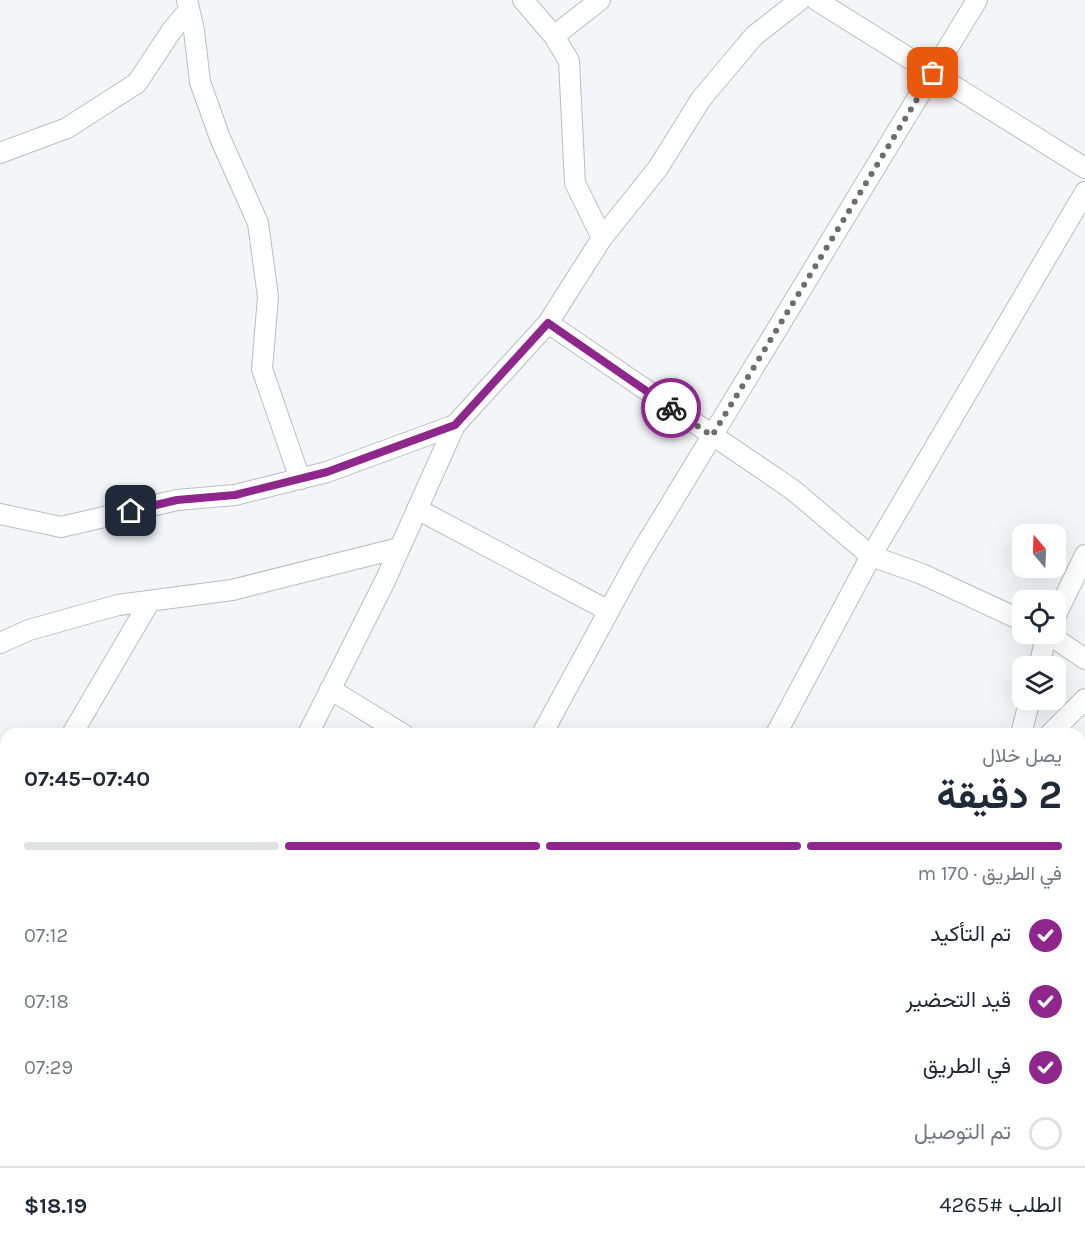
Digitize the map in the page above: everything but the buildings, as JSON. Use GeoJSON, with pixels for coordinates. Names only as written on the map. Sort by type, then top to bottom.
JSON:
{"type":"FeatureCollection","features":[{"type":"Feature","properties":{"kind":"street"},"geometry":{"type":"LineString","coordinates":[[523,0],[554,36],[569,61],[575,183],[602,238]]}},
{"type":"Feature","properties":{"kind":"street"},"geometry":{"type":"LineString","coordinates":[[554,36],[600,0]]}},
{"type":"Feature","properties":{"kind":"street"},"geometry":{"type":"LineString","coordinates":[[311,728],[399,548],[455,425],[548,323],[602,238],[658,168],[701,99],[754,36],[800,0]]}},
{"type":"Feature","properties":{"kind":"street"},"geometry":{"type":"LineString","coordinates":[[816,0],[1085,168]]}},
{"type":"Feature","properties":{"kind":"street"},"geometry":{"type":"LineString","coordinates":[[545,728],[636,561],[977,0]]}},
{"type":"Feature","properties":{"kind":"street"},"geometry":{"type":"LineString","coordinates":[[0,153],[67,128],[137,84],[188,5]]}},
{"type":"Feature","properties":{"kind":"street"},"geometry":{"type":"LineString","coordinates":[[188,5],[194,30],[200,82],[220,138],[258,223],[268,297],[262,369],[300,479]]}},
{"type":"Feature","properties":{"kind":"street"},"geometry":{"type":"LineString","coordinates":[[779,728],[871,556],[1085,192]]}},
{"type":"Feature","properties":{"kind":"street"},"geometry":{"type":"LineString","coordinates":[[548,323],[792,490],[871,556],[922,574],[1012,616]]}},
{"type":"Feature","properties":{"kind":"street"},"geometry":{"type":"LineString","coordinates":[[0,514],[61,527],[177,500],[235,495],[327,472],[455,425]]}},
{"type":"Feature","properties":{"kind":"street"},"geometry":{"type":"LineString","coordinates":[[417,509],[609,611]]}},
{"type":"Feature","properties":{"kind":"street"},"geometry":{"type":"LineString","coordinates":[[0,643],[29,630],[118,605],[232,590],[399,548]]}},
{"type":"Feature","properties":{"kind":"street"},"geometry":{"type":"LineString","coordinates":[[1066,594],[1085,555]]}},
{"type":"Feature","properties":{"kind":"street"},"geometry":{"type":"LineString","coordinates":[[76,728],[150,601]]}},
{"type":"Feature","properties":{"kind":"street"},"geometry":{"type":"LineString","coordinates":[[1063,644],[1085,659]]}},
{"type":"Feature","properties":{"kind":"street"},"geometry":{"type":"LineString","coordinates":[[330,689],[393,728]]}},
{"type":"Feature","properties":{"kind":"street"},"geometry":{"type":"LineString","coordinates":[[1056,728],[1085,699]]}},
{"type":"Feature","properties":{"kind":"street"},"geometry":{"type":"LineString","coordinates":[[1023,728],[1027,710]]}},
{"type":"Feature","properties":{"kind":"way so far"},"geometry":{"type":"LineString","coordinates":[[671,408],[712,436],[933,73]]}},
{"type":"Feature","properties":{"kind":"route"},"geometry":{"type":"LineString","coordinates":[[131,511],[177,500],[235,495],[327,472],[455,425],[548,323],[671,408]]}}]}
